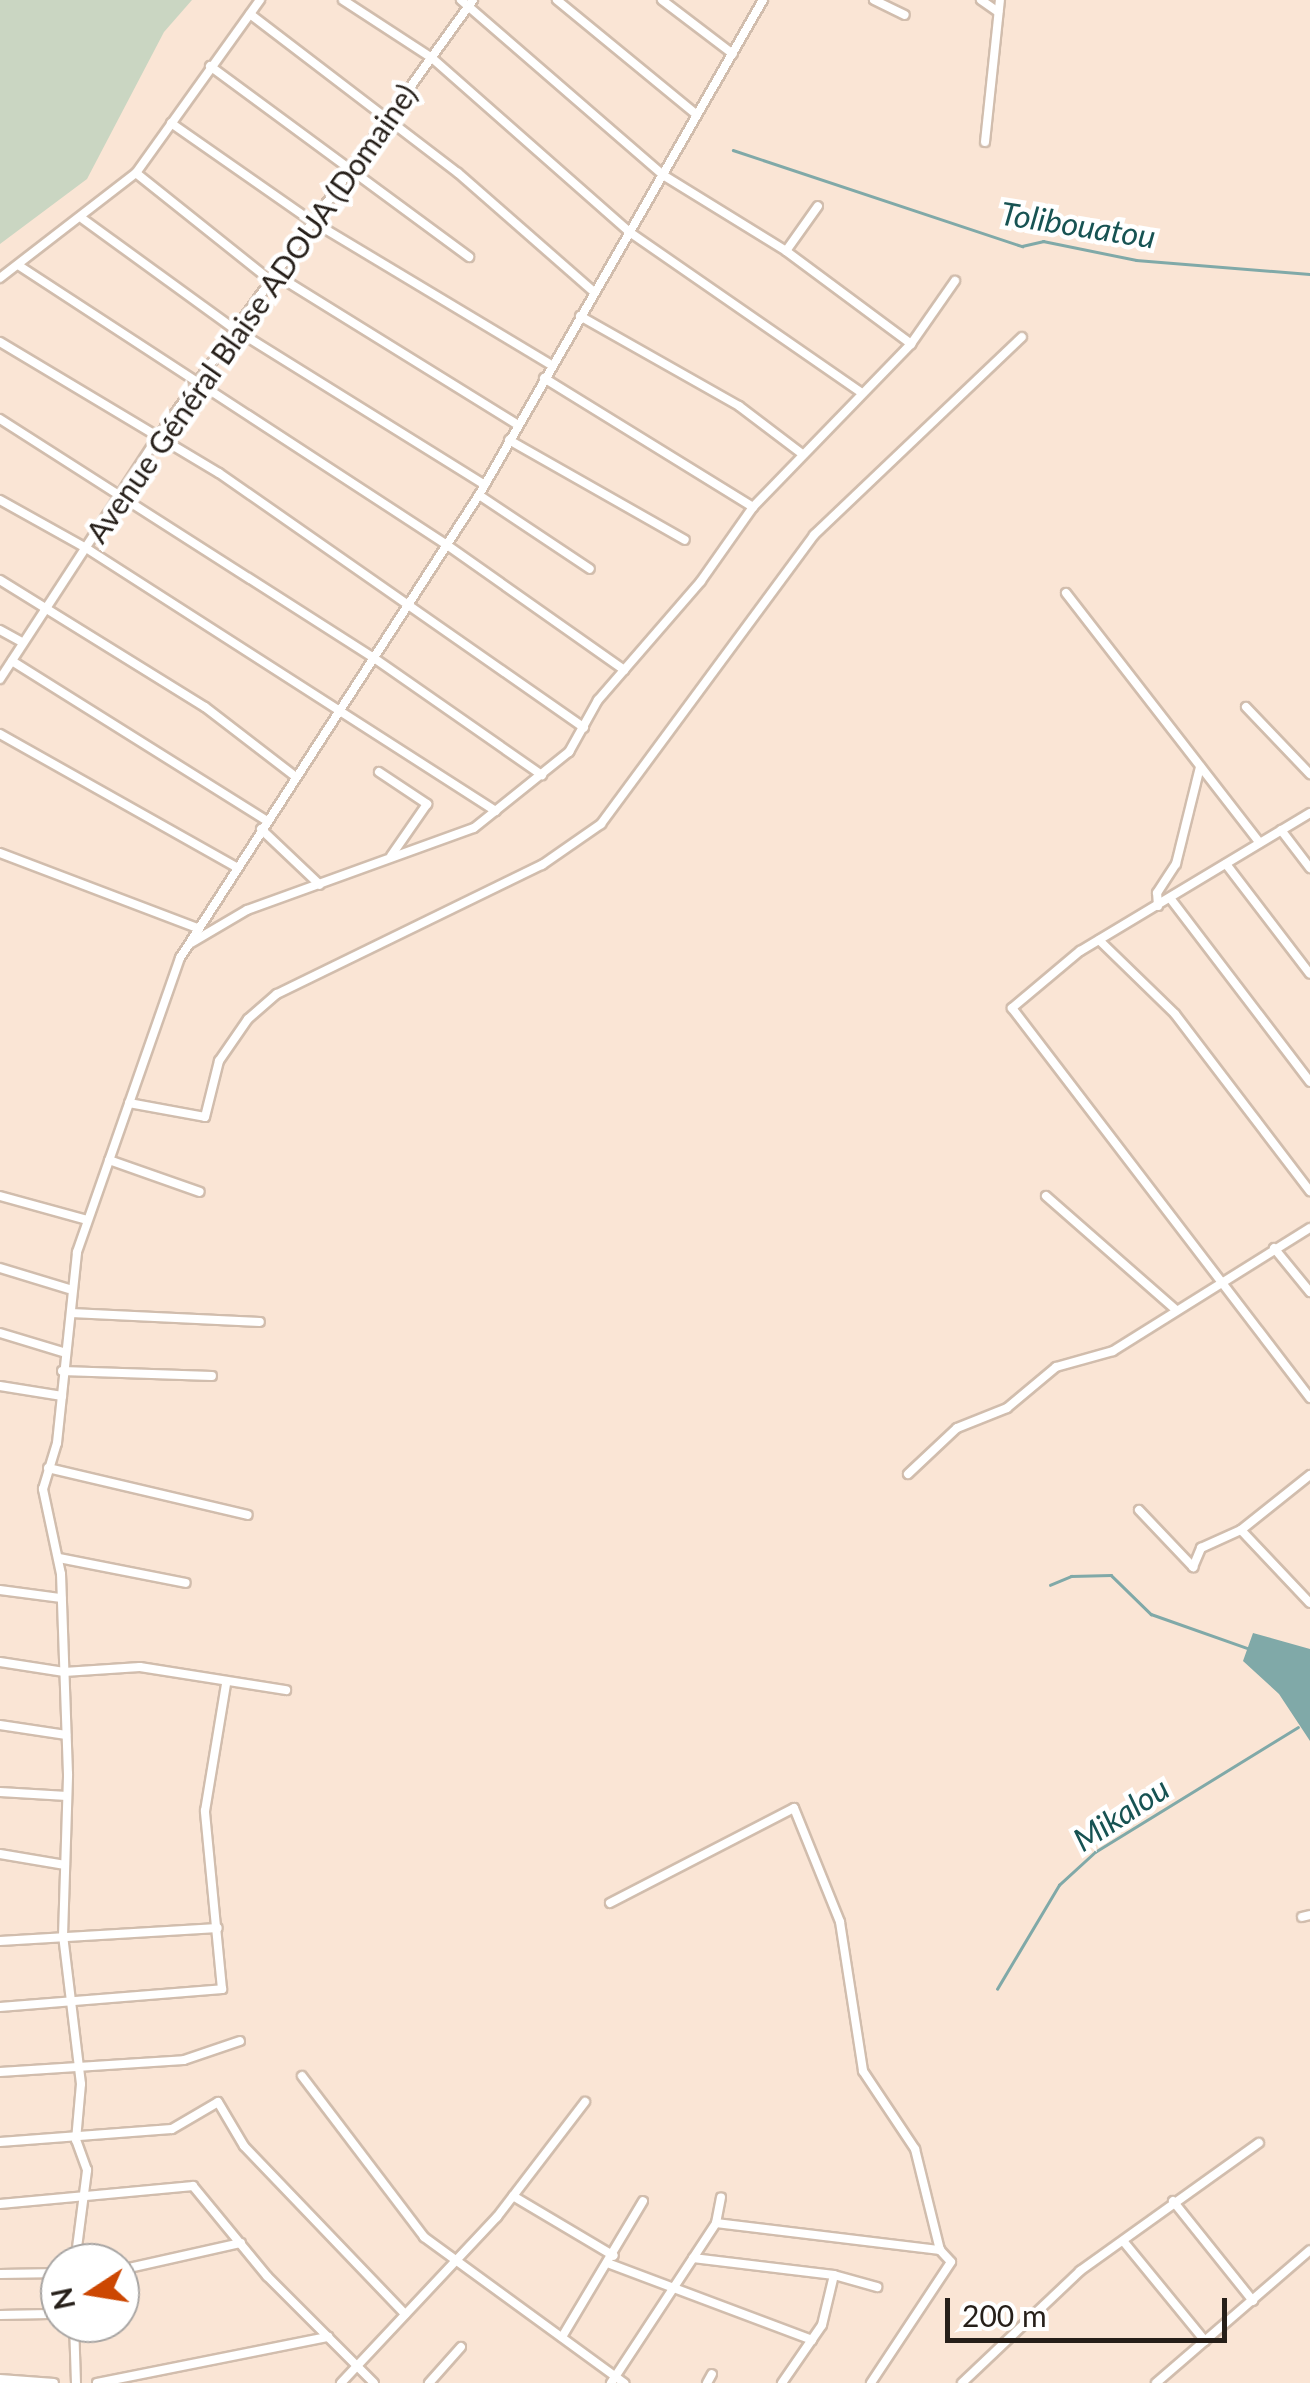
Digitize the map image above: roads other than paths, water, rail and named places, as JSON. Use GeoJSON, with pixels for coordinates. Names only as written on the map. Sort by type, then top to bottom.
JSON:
{"type":"FeatureCollection","features":[{"type":"Feature","properties":{"kind":"street"},"geometry":{"type":"LineString","coordinates":[[0,278],[83,219],[136,173],[260,0]]}},
{"type":"Feature","properties":{"kind":"street"},"geometry":{"type":"LineString","coordinates":[[343,0],[432,58],[628,231],[862,393]]}},
{"type":"Feature","properties":{"kind":"street"},"geometry":{"type":"LineString","coordinates":[[557,0],[697,116]]}},
{"type":"Feature","properties":{"kind":"street"},"geometry":{"type":"LineString","coordinates":[[662,0],[733,54]]}},
{"type":"Feature","properties":{"kind":"street"},"geometry":{"type":"LineString","coordinates":[[77,2243],[78,2199],[86,2170],[76,2140],[73,2000],[63,1936],[67,1796],[62,1598],[60,1558],[43,1489],[62,1396],[63,1352],[71,1313],[69,1288],[88,1220],[162,1000],[188,944],[448,546],[763,0]]}},
{"type":"Feature","properties":{"kind":"street"},"geometry":{"type":"LineString","coordinates":[[874,0],[904,15]]}},
{"type":"Feature","properties":{"kind":"street"},"geometry":{"type":"LineString","coordinates":[[981,0],[998,12]]}},
{"type":"Feature","properties":{"kind":"street"},"geometry":{"type":"LineString","coordinates":[[985,142],[1000,0]]}},
{"type":"Feature","properties":{"kind":"street"},"geometry":{"type":"LineString","coordinates":[[468,2],[663,175],[786,251],[911,344]]}},
{"type":"Feature","properties":{"kind":"street","name":"Avenue Général Blaise ADOUA (Domaine)"},"geometry":{"type":"LineString","coordinates":[[0,679],[158,437],[310,220],[432,58],[468,2]]}},
{"type":"Feature","properties":{"kind":"street"},"geometry":{"type":"LineString","coordinates":[[250,14],[386,116],[546,245],[593,292]]}},
{"type":"Feature","properties":{"kind":"street"},"geometry":{"type":"LineString","coordinates":[[210,66],[468,257]]}},
{"type":"Feature","properties":{"kind":"street"},"geometry":{"type":"LineString","coordinates":[[171,123],[310,220],[550,365]]}},
{"type":"Feature","properties":{"kind":"street"},"geometry":{"type":"LineString","coordinates":[[136,173],[271,276],[517,424]]}},
{"type":"Feature","properties":{"kind":"street"},"geometry":{"type":"LineString","coordinates":[[786,251],[818,206]]}},
{"type":"Feature","properties":{"kind":"street"},"geometry":{"type":"LineString","coordinates":[[83,219],[236,330],[485,485]]}},
{"type":"Feature","properties":{"kind":"street"},"geometry":{"type":"LineString","coordinates":[[18,265],[196,387],[448,546],[624,670]]}},
{"type":"Feature","properties":{"kind":"street"},"geometry":{"type":"LineString","coordinates":[[188,944],[247,910],[465,832],[542,775],[584,728],[624,670],[702,581],[753,507],[801,453],[911,344],[955,281]]}},
{"type":"Feature","properties":{"kind":"street"},"geometry":{"type":"LineString","coordinates":[[580,316],[738,406],[801,453]]}},
{"type":"Feature","properties":{"kind":"street"},"geometry":{"type":"LineString","coordinates":[[130,1103],[205,1117],[220,1061],[248,1020],[276,994],[542,865],[601,824],[814,535],[1022,337]]}},
{"type":"Feature","properties":{"kind":"street"},"geometry":{"type":"LineString","coordinates":[[0,342],[158,437],[410,604],[584,728]]}},
{"type":"Feature","properties":{"kind":"street"},"geometry":{"type":"LineString","coordinates":[[544,378],[753,507]]}},
{"type":"Feature","properties":{"kind":"street"},"geometry":{"type":"LineString","coordinates":[[0,418],[122,492],[374,658],[542,775]]}},
{"type":"Feature","properties":{"kind":"street"},"geometry":{"type":"LineString","coordinates":[[509,440],[685,540]]}},
{"type":"Feature","properties":{"kind":"street"},"geometry":{"type":"LineString","coordinates":[[479,495],[590,569]]}},
{"type":"Feature","properties":{"kind":"street"},"geometry":{"type":"LineString","coordinates":[[0,500],[86,548],[496,811]]}},
{"type":"Feature","properties":{"kind":"street"},"geometry":{"type":"LineString","coordinates":[[0,580],[205,707],[296,778]]}},
{"type":"Feature","properties":{"kind":"street"},"geometry":{"type":"LineString","coordinates":[[1066,594],[1260,843]]}},
{"type":"Feature","properties":{"kind":"street"},"geometry":{"type":"LineString","coordinates":[[0,630],[23,643]]}},
{"type":"Feature","properties":{"kind":"street"},"geometry":{"type":"LineString","coordinates":[[12,661],[264,825],[320,885]]}},
{"type":"Feature","properties":{"kind":"street"},"geometry":{"type":"LineString","coordinates":[[1246,707],[1310,774]]}},
{"type":"Feature","properties":{"kind":"street"},"geometry":{"type":"LineString","coordinates":[[0,734],[236,867]]}},
{"type":"Feature","properties":{"kind":"street"},"geometry":{"type":"LineString","coordinates":[[1158,906],[1157,893],[1176,864],[1200,766]]}},
{"type":"Feature","properties":{"kind":"street"},"geometry":{"type":"LineString","coordinates":[[378,772],[427,804],[388,860]]}},
{"type":"Feature","properties":{"kind":"street"},"geometry":{"type":"LineString","coordinates":[[1310,814],[1098,940],[1042,979],[1014,1004],[1013,1013],[1310,1398]]}},
{"type":"Feature","properties":{"kind":"street"},"geometry":{"type":"LineString","coordinates":[[1281,830],[1310,868]]}},
{"type":"Feature","properties":{"kind":"street"},"geometry":{"type":"LineString","coordinates":[[0,852],[198,928]]}},
{"type":"Feature","properties":{"kind":"street"},"geometry":{"type":"LineString","coordinates":[[1226,864],[1310,974]]}},
{"type":"Feature","properties":{"kind":"street"},"geometry":{"type":"LineString","coordinates":[[1170,898],[1310,1082]]}},
{"type":"Feature","properties":{"kind":"street"},"geometry":{"type":"LineString","coordinates":[[1098,940],[1176,1014],[1310,1191]]}},
{"type":"Feature","properties":{"kind":"street"},"geometry":{"type":"LineString","coordinates":[[110,1160],[200,1192]]}},
{"type":"Feature","properties":{"kind":"street"},"geometry":{"type":"LineString","coordinates":[[0,1196],[88,1220]]}},
{"type":"Feature","properties":{"kind":"street"},"geometry":{"type":"LineString","coordinates":[[1046,1196],[1175,1309]]}},
{"type":"Feature","properties":{"kind":"street"},"geometry":{"type":"LineString","coordinates":[[908,1474],[950,1432],[1006,1408],[1056,1367],[1114,1351],[1175,1309],[1310,1228]]}},
{"type":"Feature","properties":{"kind":"street"},"geometry":{"type":"LineString","coordinates":[[1274,1248],[1310,1292]]}},
{"type":"Feature","properties":{"kind":"street"},"geometry":{"type":"LineString","coordinates":[[0,1268],[69,1288]]}},
{"type":"Feature","properties":{"kind":"street"},"geometry":{"type":"LineString","coordinates":[[71,1313],[260,1322]]}},
{"type":"Feature","properties":{"kind":"street"},"geometry":{"type":"LineString","coordinates":[[0,1333],[63,1352]]}},
{"type":"Feature","properties":{"kind":"street"},"geometry":{"type":"LineString","coordinates":[[62,1370],[212,1376]]}},
{"type":"Feature","properties":{"kind":"street"},"geometry":{"type":"LineString","coordinates":[[0,1386],[62,1396]]}},
{"type":"Feature","properties":{"kind":"street"},"geometry":{"type":"LineString","coordinates":[[48,1468],[248,1515]]}},
{"type":"Feature","properties":{"kind":"street"},"geometry":{"type":"LineString","coordinates":[[1139,1510],[1193,1567],[1201,1548],[1241,1530],[1310,1475]]}},
{"type":"Feature","properties":{"kind":"street"},"geometry":{"type":"LineString","coordinates":[[1241,1530],[1310,1603]]}},
{"type":"Feature","properties":{"kind":"street"},"geometry":{"type":"LineString","coordinates":[[60,1558],[186,1583]]}},
{"type":"Feature","properties":{"kind":"street"},"geometry":{"type":"LineString","coordinates":[[0,1590],[62,1598]]}},
{"type":"Feature","properties":{"kind":"street"},"geometry":{"type":"LineString","coordinates":[[0,1662],[64,1672],[140,1666],[226,1684],[286,1690]]}},
{"type":"Feature","properties":{"kind":"street"},"geometry":{"type":"LineString","coordinates":[[0,2007],[219,1991],[218,1928],[205,1812],[226,1684]]}},
{"type":"Feature","properties":{"kind":"street"},"geometry":{"type":"LineString","coordinates":[[0,1725],[66,1734]]}},
{"type":"Feature","properties":{"kind":"street"},"geometry":{"type":"LineString","coordinates":[[0,1792],[67,1796]]}},
{"type":"Feature","properties":{"kind":"street"},"geometry":{"type":"LineString","coordinates":[[610,1904],[794,1808],[840,1922],[862,2071],[920,2160],[940,2250],[951,2268],[871,2383]]}},
{"type":"Feature","properties":{"kind":"street"},"geometry":{"type":"LineString","coordinates":[[0,1854],[65,1865]]}},
{"type":"Feature","properties":{"kind":"street"},"geometry":{"type":"LineString","coordinates":[[0,1941],[218,1928]]}},
{"type":"Feature","properties":{"kind":"street"},"geometry":{"type":"LineString","coordinates":[[0,2072],[184,2060],[240,2041]]}},
{"type":"Feature","properties":{"kind":"street"},"geometry":{"type":"LineString","coordinates":[[302,2076],[400,2212],[456,2262],[621,2379]]}},
{"type":"Feature","properties":{"kind":"street"},"geometry":{"type":"LineString","coordinates":[[0,2142],[76,2140],[172,2129],[218,2102],[244,2146],[405,2314]]}},
{"type":"Feature","properties":{"kind":"street"},"geometry":{"type":"LineString","coordinates":[[340,2383],[456,2262],[586,2102]]}},
{"type":"Feature","properties":{"kind":"street"},"geometry":{"type":"LineString","coordinates":[[962,2383],[1080,2271],[1124,2242],[1173,2200],[1259,2144]]}},
{"type":"Feature","properties":{"kind":"street"},"geometry":{"type":"LineString","coordinates":[[0,2204],[78,2199],[190,2184],[374,2383]]}},
{"type":"Feature","properties":{"kind":"street"},"geometry":{"type":"LineString","coordinates":[[513,2196],[612,2260],[673,2293],[812,2340]]}},
{"type":"Feature","properties":{"kind":"street"},"geometry":{"type":"LineString","coordinates":[[611,2383],[621,2379],[716,2223],[720,2197]]}},
{"type":"Feature","properties":{"kind":"street"},"geometry":{"type":"LineString","coordinates":[[1173,2200],[1254,2301]]}},
{"type":"Feature","properties":{"kind":"street"},"geometry":{"type":"LineString","coordinates":[[562,2337],[612,2260],[643,2201]]}},
{"type":"Feature","properties":{"kind":"street"},"geometry":{"type":"LineString","coordinates":[[716,2223],[940,2250]]}},
{"type":"Feature","properties":{"kind":"street"},"geometry":{"type":"LineString","coordinates":[[140,2265],[242,2242]]}},
{"type":"Feature","properties":{"kind":"street"},"geometry":{"type":"LineString","coordinates":[[1124,2242],[1205,2341]]}},
{"type":"Feature","properties":{"kind":"street"},"geometry":{"type":"LineString","coordinates":[[1156,2383],[1310,2250]]}},
{"type":"Feature","properties":{"kind":"street"},"geometry":{"type":"LineString","coordinates":[[692,2258],[834,2275],[877,2287]]}},
{"type":"Feature","properties":{"kind":"street"},"geometry":{"type":"LineString","coordinates":[[0,2274],[40,2273]]}},
{"type":"Feature","properties":{"kind":"street"},"geometry":{"type":"LineString","coordinates":[[782,2383],[826,2316],[834,2275]]}},
{"type":"Feature","properties":{"kind":"street"},"geometry":{"type":"LineString","coordinates":[[0,2315],[40,2314]]}},
{"type":"Feature","properties":{"kind":"street"},"geometry":{"type":"LineString","coordinates":[[98,2383],[328,2337]]}},
{"type":"Feature","properties":{"kind":"street"},"geometry":{"type":"LineString","coordinates":[[75,2343],[76,2383]]}},
{"type":"Feature","properties":{"kind":"street"},"geometry":{"type":"LineString","coordinates":[[429,2383],[462,2347]]}},
{"type":"Feature","properties":{"kind":"street"},"geometry":{"type":"LineString","coordinates":[[0,2379],[54,2383]]}},
{"type":"Feature","properties":{"kind":"water"},"geometry":{"type":"Polygon","coordinates":[[[1253,1633],[1310,1649],[1310,1741],[1279,1694],[1243,1661],[1253,1633]]]}},
{"type":"Feature","properties":{"kind":"waterway","name":"Tolibouatou"},"geometry":{"type":"LineString","coordinates":[[733,150],[1022,246],[1043,241],[1136,260],[1310,274]]}},
{"type":"Feature","properties":{"kind":"waterway"},"geometry":{"type":"LineString","coordinates":[[1050,1585],[1071,1576],[1111,1575],[1151,1614],[1250,1649]]}},
{"type":"Feature","properties":{"kind":"waterway","name":"Mikalou"},"geometry":{"type":"LineString","coordinates":[[997,1989],[1059,1885],[1095,1852],[1298,1727]]}}]}
